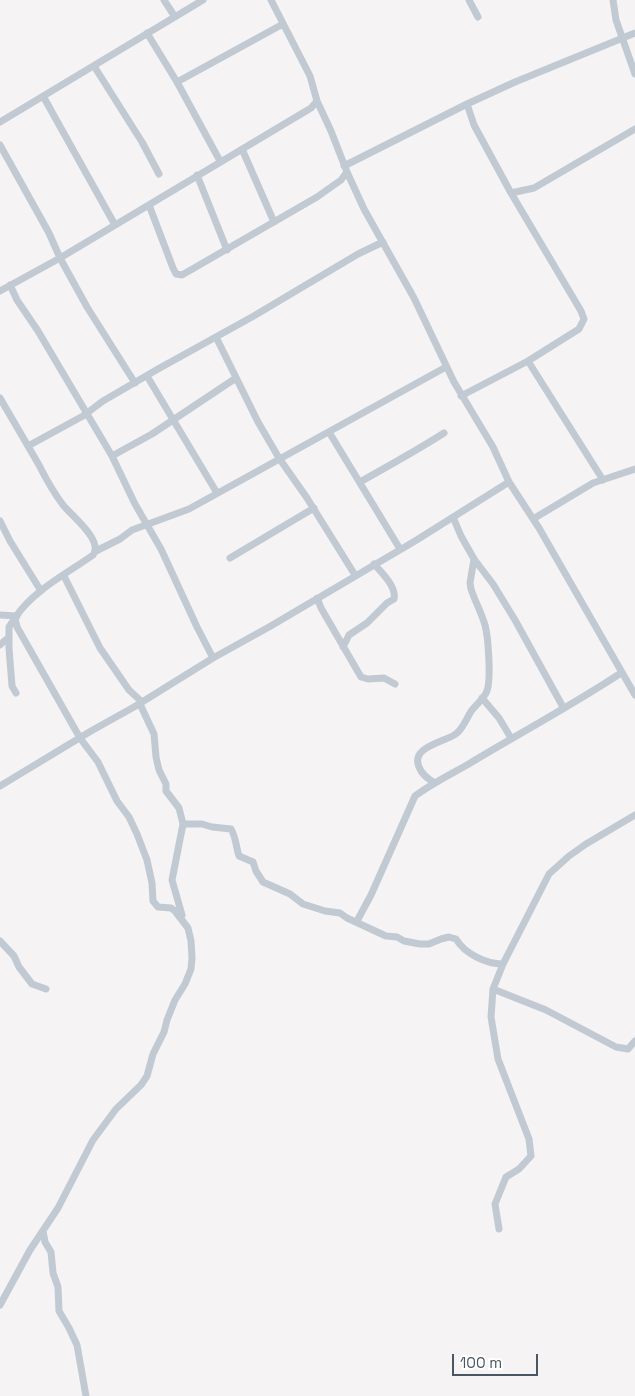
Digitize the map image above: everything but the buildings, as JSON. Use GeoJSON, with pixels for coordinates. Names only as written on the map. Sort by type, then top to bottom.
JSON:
{"type":"FeatureCollection","features":[{"type":"Feature","properties":{"kind":"street"},"geometry":{"type":"LineString","coordinates":[[164,0],[175,17]]}},
{"type":"Feature","properties":{"kind":"street"},"geometry":{"type":"LineString","coordinates":[[0,122],[204,0]]}},
{"type":"Feature","properties":{"kind":"street"},"geometry":{"type":"LineString","coordinates":[[271,0],[310,76],[317,101],[332,131],[364,209],[414,298],[446,367],[493,447],[509,482],[533,519],[621,673],[633,686],[635,695]]}},
{"type":"Feature","properties":{"kind":"street"},"geometry":{"type":"LineString","coordinates":[[470,0],[478,18]]}},
{"type":"Feature","properties":{"kind":"street"},"geometry":{"type":"LineString","coordinates":[[613,0],[616,20],[635,74]]}},
{"type":"Feature","properties":{"kind":"street"},"geometry":{"type":"LineString","coordinates":[[177,82],[283,24]]}},
{"type":"Feature","properties":{"kind":"street"},"geometry":{"type":"LineString","coordinates":[[147,33],[177,82],[220,161]]}},
{"type":"Feature","properties":{"kind":"street"},"geometry":{"type":"LineString","coordinates":[[149,205],[176,274],[188,273],[325,191],[341,180],[346,169],[467,104],[515,82],[635,33]]}},
{"type":"Feature","properties":{"kind":"street"},"geometry":{"type":"LineString","coordinates":[[94,66],[142,142],[159,174]]}},
{"type":"Feature","properties":{"kind":"street"},"geometry":{"type":"LineString","coordinates":[[43,96],[115,225]]}},
{"type":"Feature","properties":{"kind":"street"},"geometry":{"type":"LineString","coordinates":[[0,291],[60,258],[220,161],[242,150],[311,108],[317,101]]}},
{"type":"Feature","properties":{"kind":"street"},"geometry":{"type":"LineString","coordinates":[[462,396],[528,361],[579,329],[584,318],[511,193],[474,125],[467,104]]}},
{"type":"Feature","properties":{"kind":"street"},"geometry":{"type":"LineString","coordinates":[[511,193],[534,188],[635,129]]}},
{"type":"Feature","properties":{"kind":"street"},"geometry":{"type":"LineString","coordinates":[[0,145],[49,233],[60,258],[87,307],[135,383]]}},
{"type":"Feature","properties":{"kind":"street"},"geometry":{"type":"LineString","coordinates":[[242,150],[274,222]]}},
{"type":"Feature","properties":{"kind":"street"},"geometry":{"type":"LineString","coordinates":[[197,175],[227,250]]}},
{"type":"Feature","properties":{"kind":"street"},"geometry":{"type":"LineString","coordinates":[[28,446],[358,254],[383,242]]}},
{"type":"Feature","properties":{"kind":"street"},"geometry":{"type":"LineString","coordinates":[[10,285],[16,300],[38,331],[112,456],[161,549],[213,658]]}},
{"type":"Feature","properties":{"kind":"street"},"geometry":{"type":"LineString","coordinates":[[216,338],[279,458],[314,508],[355,575]]}},
{"type":"Feature","properties":{"kind":"street"},"geometry":{"type":"LineString","coordinates":[[528,361],[603,480]]}},
{"type":"Feature","properties":{"kind":"street"},"geometry":{"type":"LineString","coordinates":[[16,693],[12,686],[9,627],[41,591],[96,551],[147,524],[166,519],[189,509],[446,367]]}},
{"type":"Feature","properties":{"kind":"street"},"geometry":{"type":"LineString","coordinates":[[148,376],[216,493]]}},
{"type":"Feature","properties":{"kind":"street"},"geometry":{"type":"LineString","coordinates":[[112,456],[141,441],[236,378]]}},
{"type":"Feature","properties":{"kind":"street"},"geometry":{"type":"LineString","coordinates":[[0,398],[58,497],[94,541],[96,551]]}},
{"type":"Feature","properties":{"kind":"street"},"geometry":{"type":"LineString","coordinates":[[329,432],[360,482],[372,506],[400,549]]}},
{"type":"Feature","properties":{"kind":"street"},"geometry":{"type":"LineString","coordinates":[[360,482],[411,454],[444,433]]}},
{"type":"Feature","properties":{"kind":"street"},"geometry":{"type":"LineString","coordinates":[[533,519],[561,504],[579,491],[635,469]]}},
{"type":"Feature","properties":{"kind":"street"},"geometry":{"type":"LineString","coordinates":[[0,786],[213,658],[400,549],[509,482]]}},
{"type":"Feature","properties":{"kind":"street"},"geometry":{"type":"LineString","coordinates":[[230,558],[314,508]]}},
{"type":"Feature","properties":{"kind":"street"},"geometry":{"type":"LineString","coordinates":[[453,517],[474,559],[493,584],[515,620],[563,707]]}},
{"type":"Feature","properties":{"kind":"street"},"geometry":{"type":"LineString","coordinates":[[0,521],[41,591]]}},
{"type":"Feature","properties":{"kind":"street"},"geometry":{"type":"LineString","coordinates":[[435,783],[421,771],[418,764],[419,756],[430,745],[457,732],[486,692],[489,682],[486,627],[470,583],[474,559]]}},
{"type":"Feature","properties":{"kind":"street"},"geometry":{"type":"LineString","coordinates":[[343,647],[349,635],[367,623],[387,603],[394,599],[394,592],[374,564]]}},
{"type":"Feature","properties":{"kind":"street"},"geometry":{"type":"LineString","coordinates":[[0,1305],[30,1250],[58,1208],[93,1140],[116,1109],[141,1085],[147,1076],[153,1054],[191,969],[192,958],[188,928],[183,919],[172,880],[182,824],[179,808],[166,791],[166,784],[159,770],[156,757],[154,734],[141,703],[129,690],[100,648],[64,576]]}},
{"type":"Feature","properties":{"kind":"street"},"geometry":{"type":"LineString","coordinates":[[317,598],[343,647],[363,678],[384,678],[395,684]]}},
{"type":"Feature","properties":{"kind":"street"},"geometry":{"type":"LineString","coordinates":[[0,616],[16,617]]}},
{"type":"Feature","properties":{"kind":"street"},"geometry":{"type":"LineString","coordinates":[[16,617],[17,627],[80,738],[98,762],[117,801],[129,817],[137,834],[150,876],[153,901],[158,907],[171,908],[183,919]]}},
{"type":"Feature","properties":{"kind":"street"},"geometry":{"type":"LineString","coordinates":[[0,645],[9,637]]}},
{"type":"Feature","properties":{"kind":"street"},"geometry":{"type":"LineString","coordinates":[[357,921],[371,895],[415,796],[621,673]]}},
{"type":"Feature","properties":{"kind":"street"},"geometry":{"type":"LineString","coordinates":[[482,698],[490,705],[511,738]]}},
{"type":"Feature","properties":{"kind":"street"},"geometry":{"type":"LineString","coordinates":[[499,1229],[495,1204],[502,1184],[506,1178],[519,1169],[531,1156],[531,1152],[528,1139],[498,1059],[492,1017],[493,989],[503,964],[549,874],[586,844],[635,815]]}},
{"type":"Feature","properties":{"kind":"street"},"geometry":{"type":"LineString","coordinates":[[182,824],[202,824],[231,829],[240,856],[253,862],[258,876],[263,882],[290,894],[303,904],[325,911],[340,913],[386,936],[397,937],[404,941],[429,944],[449,937],[456,939],[463,949],[487,961],[503,964]]}},
{"type":"Feature","properties":{"kind":"street"},"geometry":{"type":"LineString","coordinates":[[0,941],[14,956],[32,984],[46,989]]}},
{"type":"Feature","properties":{"kind":"street"},"geometry":{"type":"LineString","coordinates":[[493,989],[546,1010],[616,1047],[628,1048],[635,1042]]}},
{"type":"Feature","properties":{"kind":"street"},"geometry":{"type":"LineString","coordinates":[[43,1231],[45,1242],[51,1252],[53,1273],[58,1287],[59,1310],[77,1346],[86,1396]]}}]}
